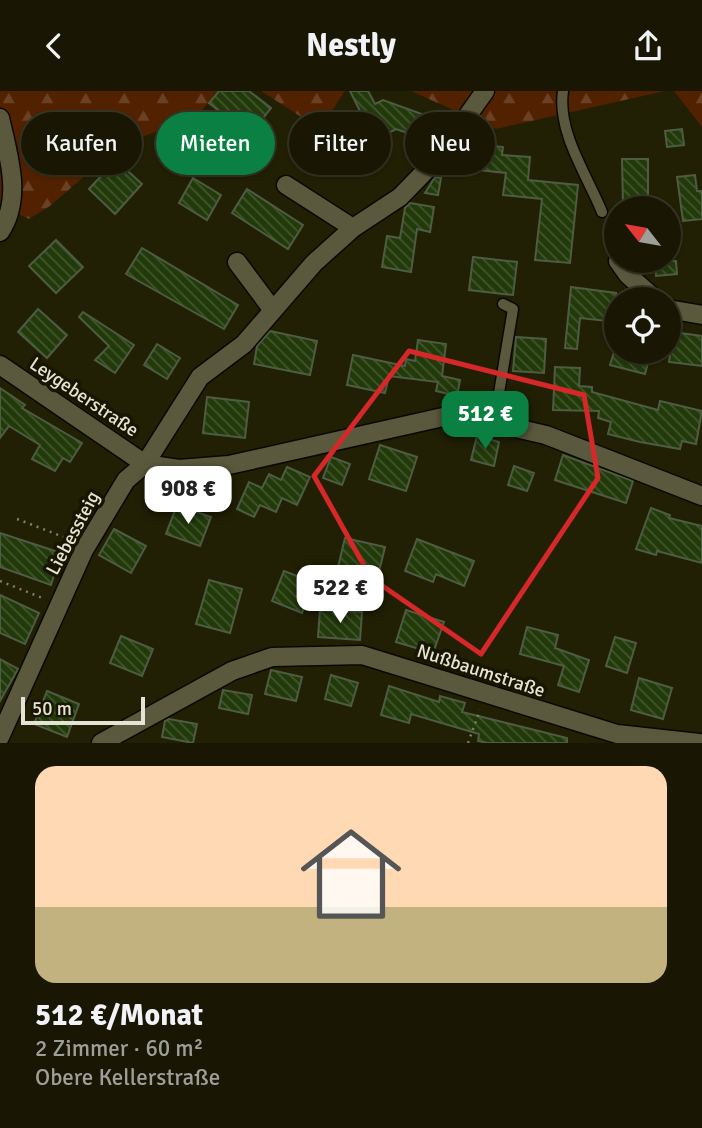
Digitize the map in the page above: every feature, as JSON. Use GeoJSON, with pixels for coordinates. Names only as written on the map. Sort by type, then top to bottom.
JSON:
{"type":"FeatureCollection","features":[{"type":"Feature","properties":{"kind":"street","name":"Liebessteig"},"geometry":{"type":"LineString","coordinates":[[0,737],[84,550],[126,480],[145,464],[200,377],[244,344],[314,263],[353,228],[400,197],[437,159],[485,91]]}},
{"type":"Feature","properties":{"kind":"street"},"geometry":{"type":"LineString","coordinates":[[0,118],[10,166],[13,201],[0,232]]}},
{"type":"Feature","properties":{"kind":"street"},"geometry":{"type":"LineString","coordinates":[[286,185],[353,228]]}},
{"type":"Feature","properties":{"kind":"street"},"geometry":{"type":"LineString","coordinates":[[237,263],[272,309]]}},
{"type":"Feature","properties":{"kind":"street"},"geometry":{"type":"LineString","coordinates":[[627,273],[642,287]]}},
{"type":"Feature","properties":{"kind":"street"},"geometry":{"type":"LineString","coordinates":[[681,311],[702,315]]}},
{"type":"Feature","properties":{"kind":"street","name":"Leygeberstraße"},"geometry":{"type":"LineString","coordinates":[[0,365],[145,464]]}},
{"type":"Feature","properties":{"kind":"street"},"geometry":{"type":"LineString","coordinates":[[145,464],[179,468],[229,465],[443,417],[494,423],[546,435],[612,459],[675,488],[702,496]]}},
{"type":"Feature","properties":{"kind":"street","name":"Nußbaumstraße"},"geometry":{"type":"LineString","coordinates":[[101,743],[232,670],[272,657],[362,655],[617,734],[699,743]]}},
{"type":"Feature","properties":{"kind":"lane"},"geometry":{"type":"LineString","coordinates":[[563,91],[561,103],[569,139],[602,212]]}},
{"type":"Feature","properties":{"kind":"lane"},"geometry":{"type":"LineString","coordinates":[[494,423],[513,309],[503,304]]}},
{"type":"Feature","properties":{"kind":"path"},"geometry":{"type":"LineString","coordinates":[[602,212],[604,218]]}},
{"type":"Feature","properties":{"kind":"path"},"geometry":{"type":"LineString","coordinates":[[17,519],[69,539]]}},
{"type":"Feature","properties":{"kind":"path"},"geometry":{"type":"LineString","coordinates":[[0,581],[41,597]]}},
{"type":"Feature","properties":{"kind":"path"},"geometry":{"type":"LineString","coordinates":[[468,743],[488,694]]}},
{"type":"Feature","properties":{"kind":"highlighted area"},"geometry":{"type":"Polygon","coordinates":[[[409,351],[584,395],[598,478],[481,654],[371,578],[314,476],[409,351]]]}},
{"type":"Feature","properties":{"kind":"green space"},"geometry":{"type":"Polygon","coordinates":[[[0,91],[217,91],[201,112],[156,112],[156,132],[142,137],[142,112],[21,112],[21,175],[86,175],[50,206],[29,219],[0,205],[0,91]]]}},
{"type":"Feature","properties":{"kind":"green space"},"geometry":{"type":"Polygon","coordinates":[[[261,91],[345,91],[331,112],[294,112],[261,91]]]}},
{"type":"Feature","properties":{"kind":"green space"},"geometry":{"type":"Polygon","coordinates":[[[411,91],[665,91],[496,129],[495,112],[458,112],[411,91]]]}},
{"type":"Feature","properties":{"kind":"green space"},"geometry":{"type":"Polygon","coordinates":[[[674,91],[702,91],[702,127],[674,91]]]}},
{"type":"Feature","properties":{"kind":"building"},"geometry":{"type":"Polygon","coordinates":[[[219,91],[249,91],[271,108],[268,112],[221,112],[209,103],[219,91]]]}},
{"type":"Feature","properties":{"kind":"building"},"geometry":{"type":"Polygon","coordinates":[[[350,91],[368,91],[375,104],[383,100],[416,112],[405,112],[405,132],[396,129],[391,132],[391,112],[360,112],[350,91]]]}},
{"type":"Feature","properties":{"kind":"building"},"geometry":{"type":"Polygon","coordinates":[[[682,129],[684,145],[667,147],[665,131],[682,129]]]}},
{"type":"Feature","properties":{"kind":"building"},"geometry":{"type":"Polygon","coordinates":[[[495,146],[503,147],[502,155],[530,157],[528,180],[578,185],[570,263],[535,260],[542,199],[503,195],[506,173],[495,172],[495,146]]]}},
{"type":"Feature","properties":{"kind":"building"},"geometry":{"type":"Polygon","coordinates":[[[622,159],[648,159],[648,196],[623,196],[622,159]]]}},
{"type":"Feature","properties":{"kind":"building"},"geometry":{"type":"Polygon","coordinates":[[[102,175],[132,175],[142,184],[115,214],[89,189],[102,175]]]}},
{"type":"Feature","properties":{"kind":"building"},"geometry":{"type":"Polygon","coordinates":[[[695,175],[697,191],[702,191],[702,219],[683,221],[677,177],[695,175]]]}},
{"type":"Feature","properties":{"kind":"building"},"geometry":{"type":"Polygon","coordinates":[[[435,177],[441,178],[438,195],[425,193],[435,177]]]}},
{"type":"Feature","properties":{"kind":"building"},"geometry":{"type":"Polygon","coordinates":[[[193,178],[221,195],[207,220],[179,203],[193,178]]]}},
{"type":"Feature","properties":{"kind":"building"},"geometry":{"type":"Polygon","coordinates":[[[247,189],[303,225],[288,249],[232,213],[247,189]]]}},
{"type":"Feature","properties":{"kind":"building"},"geometry":{"type":"Polygon","coordinates":[[[410,203],[434,207],[430,232],[417,229],[411,272],[382,267],[387,236],[400,238],[405,208],[410,203]]]}},
{"type":"Feature","properties":{"kind":"building"},"geometry":{"type":"Polygon","coordinates":[[[56,240],[83,267],[56,293],[29,266],[56,240]]]}},
{"type":"Feature","properties":{"kind":"building"},"geometry":{"type":"Polygon","coordinates":[[[142,248],[238,305],[224,329],[126,274],[142,248]]]}},
{"type":"Feature","properties":{"kind":"building"},"geometry":{"type":"Polygon","coordinates":[[[473,257],[517,262],[513,295],[469,290],[473,257]]]}},
{"type":"Feature","properties":{"kind":"building"},"geometry":{"type":"Polygon","coordinates":[[[656,273],[677,273],[677,274],[656,276],[656,273]]]}},
{"type":"Feature","properties":{"kind":"building"},"geometry":{"type":"Polygon","coordinates":[[[571,287],[604,291],[604,321],[580,318],[577,349],[565,348],[571,287]]]}},
{"type":"Feature","properties":{"kind":"building"},"geometry":{"type":"Polygon","coordinates":[[[38,309],[67,335],[47,358],[18,332],[38,309]]]}},
{"type":"Feature","properties":{"kind":"building"},"geometry":{"type":"Polygon","coordinates":[[[83,312],[134,345],[115,373],[95,360],[109,346],[79,317],[83,312]]]}},
{"type":"Feature","properties":{"kind":"building"},"geometry":{"type":"Polygon","coordinates":[[[270,331],[317,341],[310,375],[254,364],[257,346],[270,331]]]}},
{"type":"Feature","properties":{"kind":"building"},"geometry":{"type":"Polygon","coordinates":[[[681,333],[702,336],[702,366],[681,363],[681,333]]]}},
{"type":"Feature","properties":{"kind":"building"},"geometry":{"type":"Polygon","coordinates":[[[516,337],[546,339],[544,373],[513,371],[516,337]]]}},
{"type":"Feature","properties":{"kind":"building"},"geometry":{"type":"Polygon","coordinates":[[[418,340],[446,344],[442,376],[460,380],[457,396],[436,391],[438,382],[389,376],[385,393],[347,385],[353,355],[405,366],[406,359],[415,361],[418,340]]]}},
{"type":"Feature","properties":{"kind":"building"},"geometry":{"type":"Polygon","coordinates":[[[157,344],[180,358],[167,379],[144,365],[157,344]]]}},
{"type":"Feature","properties":{"kind":"building"},"geometry":{"type":"Polygon","coordinates":[[[610,364],[648,364],[645,374],[610,364]]]}},
{"type":"Feature","properties":{"kind":"building"},"geometry":{"type":"Polygon","coordinates":[[[555,367],[580,368],[579,386],[592,387],[592,392],[658,410],[660,401],[702,411],[696,444],[682,441],[680,449],[640,442],[608,434],[611,422],[598,418],[599,411],[553,410],[555,367]]]}},
{"type":"Feature","properties":{"kind":"building"},"geometry":{"type":"Polygon","coordinates":[[[0,388],[25,405],[22,408],[82,443],[70,462],[63,458],[55,471],[32,459],[40,445],[9,426],[0,438],[0,388]]]}},
{"type":"Feature","properties":{"kind":"building"},"geometry":{"type":"Polygon","coordinates":[[[207,397],[249,402],[245,438],[203,433],[207,397]]]}},
{"type":"Feature","properties":{"kind":"building"},"geometry":{"type":"Polygon","coordinates":[[[477,436],[499,442],[494,466],[471,460],[477,436]]]}},
{"type":"Feature","properties":{"kind":"building"},"geometry":{"type":"Polygon","coordinates":[[[380,445],[417,457],[406,491],[369,479],[380,445]]]}},
{"type":"Feature","properties":{"kind":"building"},"geometry":{"type":"Polygon","coordinates":[[[563,455],[633,481],[626,503],[555,480],[563,455]]]}},
{"type":"Feature","properties":{"kind":"building"},"geometry":{"type":"Polygon","coordinates":[[[331,457],[350,464],[342,485],[323,478],[331,457]]]}},
{"type":"Feature","properties":{"kind":"building"},"geometry":{"type":"Polygon","coordinates":[[[514,466],[534,473],[527,491],[508,485],[514,466]]]}},
{"type":"Feature","properties":{"kind":"building"},"geometry":{"type":"Polygon","coordinates":[[[287,467],[310,477],[297,505],[282,498],[276,512],[260,505],[254,517],[237,509],[249,482],[262,488],[269,474],[281,480],[287,467]]]}},
{"type":"Feature","properties":{"kind":"building"},"geometry":{"type":"Polygon","coordinates":[[[177,505],[211,517],[200,546],[166,534],[177,505]]]}},
{"type":"Feature","properties":{"kind":"building"},"geometry":{"type":"Polygon","coordinates":[[[651,508],[670,515],[669,518],[702,526],[702,563],[657,551],[656,555],[636,549],[651,508]]]}},
{"type":"Feature","properties":{"kind":"building"},"geometry":{"type":"Polygon","coordinates":[[[114,529],[146,546],[131,573],[99,555],[114,529]]]}},
{"type":"Feature","properties":{"kind":"building"},"geometry":{"type":"Polygon","coordinates":[[[0,533],[61,553],[51,585],[0,567],[0,533]]]}},
{"type":"Feature","properties":{"kind":"building"},"geometry":{"type":"Polygon","coordinates":[[[345,538],[385,547],[378,576],[338,567],[345,538]]]}},
{"type":"Feature","properties":{"kind":"building"},"geometry":{"type":"Polygon","coordinates":[[[417,539],[474,561],[464,586],[436,574],[433,582],[405,571],[417,539]]]}},
{"type":"Feature","properties":{"kind":"building"},"geometry":{"type":"Polygon","coordinates":[[[284,571],[313,582],[302,613],[272,601],[284,571]]]}},
{"type":"Feature","properties":{"kind":"building"},"geometry":{"type":"Polygon","coordinates":[[[209,580],[242,589],[230,633],[196,624],[209,580]]]}},
{"type":"Feature","properties":{"kind":"building"},"geometry":{"type":"Polygon","coordinates":[[[0,595],[39,613],[25,644],[0,633],[0,595]]]}},
{"type":"Feature","properties":{"kind":"building"},"geometry":{"type":"Polygon","coordinates":[[[320,610],[362,612],[360,640],[318,637],[320,610]]]}},
{"type":"Feature","properties":{"kind":"building"},"geometry":{"type":"Polygon","coordinates":[[[406,610],[444,622],[433,653],[396,642],[406,610]]]}},
{"type":"Feature","properties":{"kind":"building"},"geometry":{"type":"Polygon","coordinates":[[[527,627],[558,635],[555,648],[589,660],[579,692],[558,685],[564,666],[520,654],[527,627]]]}},
{"type":"Feature","properties":{"kind":"building"},"geometry":{"type":"Polygon","coordinates":[[[121,636],[153,649],[142,676],[110,663],[121,636]]]}},
{"type":"Feature","properties":{"kind":"building"},"geometry":{"type":"Polygon","coordinates":[[[615,637],[636,643],[627,673],[606,666],[615,637]]]}},
{"type":"Feature","properties":{"kind":"building"},"geometry":{"type":"Polygon","coordinates":[[[0,659],[18,669],[0,701],[0,659]]]}},
{"type":"Feature","properties":{"kind":"building"},"geometry":{"type":"Polygon","coordinates":[[[271,670],[302,677],[296,701],[265,694],[271,670]]]}},
{"type":"Feature","properties":{"kind":"building"},"geometry":{"type":"Polygon","coordinates":[[[331,675],[358,683],[351,706],[325,699],[331,675]]]}},
{"type":"Feature","properties":{"kind":"building"},"geometry":{"type":"Polygon","coordinates":[[[639,678],[672,688],[663,719],[631,710],[639,678]]]}},
{"type":"Feature","properties":{"kind":"building"},"geometry":{"type":"Polygon","coordinates":[[[389,686],[439,702],[440,696],[465,703],[462,712],[567,738],[567,743],[488,743],[478,741],[479,734],[411,714],[409,723],[381,715],[389,686]]]}},
{"type":"Feature","properties":{"kind":"building"},"geometry":{"type":"Polygon","coordinates":[[[223,690],[252,695],[248,714],[219,708],[223,690]]]}},
{"type":"Feature","properties":{"kind":"building"},"geometry":{"type":"Polygon","coordinates":[[[47,691],[79,704],[67,737],[34,724],[47,691]]]}},
{"type":"Feature","properties":{"kind":"building"},"geometry":{"type":"Polygon","coordinates":[[[169,719],[197,724],[193,743],[162,737],[165,721],[169,719]]]}}]}
